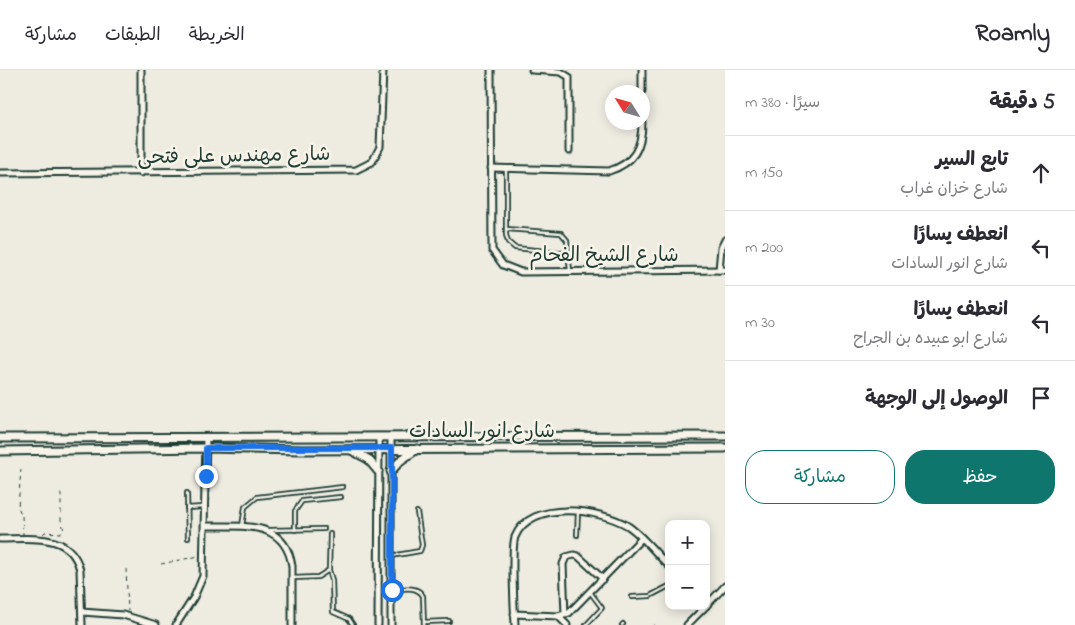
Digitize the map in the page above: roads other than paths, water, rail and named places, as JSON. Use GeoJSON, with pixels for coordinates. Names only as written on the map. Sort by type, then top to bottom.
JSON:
{"type":"FeatureCollection","features":[{"type":"Feature","properties":{"kind":"street"},"geometry":{"type":"LineString","coordinates":[[141,70],[141,173]]}},
{"type":"Feature","properties":{"kind":"street","name":"شارع مهندس على فتحى"},"geometry":{"type":"LineString","coordinates":[[0,173],[356,170],[364,167],[377,155],[380,147],[383,70]]}},
{"type":"Feature","properties":{"kind":"street","name":"شارع الشيخ الفحام"},"geometry":{"type":"LineString","coordinates":[[491,70],[490,168],[492,250],[496,258],[503,265],[521,272],[725,270]]}},
{"type":"Feature","properties":{"kind":"street"},"geometry":{"type":"LineString","coordinates":[[532,70],[561,72],[569,77],[570,151]]}},
{"type":"Feature","properties":{"kind":"street"},"geometry":{"type":"LineString","coordinates":[[642,70],[642,85]]}},
{"type":"Feature","properties":{"kind":"street"},"geometry":{"type":"LineString","coordinates":[[490,168],[609,171],[622,167],[632,159],[640,147],[641,130]]}},
{"type":"Feature","properties":{"kind":"street"},"geometry":{"type":"LineString","coordinates":[[719,270],[721,248],[725,240]]}},
{"type":"Feature","properties":{"kind":"street","name":"شارع انور السادات"},"geometry":{"type":"LineString","coordinates":[[0,438],[725,436]]}},
{"type":"Feature","properties":{"kind":"street"},"geometry":{"type":"LineString","coordinates":[[378,625],[379,437]]}},
{"type":"Feature","properties":{"kind":"street"},"geometry":{"type":"LineString","coordinates":[[391,437],[392,625]]}},
{"type":"Feature","properties":{"kind":"street"},"geometry":{"type":"LineString","coordinates":[[176,625],[200,585],[204,556],[206,438]]}},
{"type":"Feature","properties":{"kind":"street","name":"شارع انور السادات"},"geometry":{"type":"LineString","coordinates":[[0,451],[206,448],[725,448]]}},
{"type":"Feature","properties":{"kind":"street"},"geometry":{"type":"LineString","coordinates":[[391,471],[401,460],[417,448]]}},
{"type":"Feature","properties":{"kind":"street"},"geometry":{"type":"LineString","coordinates":[[348,449],[368,460],[378,471]]}},
{"type":"Feature","properties":{"kind":"street"},"geometry":{"type":"LineString","coordinates":[[515,625],[514,540],[518,532],[529,520],[537,516],[590,511],[618,520],[642,538],[668,565]]}},
{"type":"Feature","properties":{"kind":"street"},"geometry":{"type":"LineString","coordinates":[[205,526],[269,530],[276,534],[288,549],[293,578],[292,625]]}},
{"type":"Feature","properties":{"kind":"street"},"geometry":{"type":"LineString","coordinates":[[514,614],[565,615],[642,538]]}},
{"type":"Feature","properties":{"kind":"street"},"geometry":{"type":"LineString","coordinates":[[0,539],[53,540],[68,548],[78,562],[80,570],[82,625]]}},
{"type":"Feature","properties":{"kind":"street"},"geometry":{"type":"LineString","coordinates":[[565,615],[562,564],[566,557],[570,555],[578,556],[603,579]]}},
{"type":"Feature","properties":{"kind":"street"},"geometry":{"type":"LineString","coordinates":[[710,602],[725,586]]}},
{"type":"Feature","properties":{"kind":"street"},"geometry":{"type":"LineString","coordinates":[[687,625],[702,610]]}},
{"type":"Feature","properties":{"kind":"street"},"geometry":{"type":"LineString","coordinates":[[82,612],[123,615],[156,625]]}},
{"type":"Feature","properties":{"kind":"street"},"geometry":{"type":"LineString","coordinates":[[558,616],[567,625]]}},
{"type":"Feature","properties":{"kind":"lane"},"geometry":{"type":"LineString","coordinates":[[506,169],[506,239],[514,248],[568,252]]}},
{"type":"Feature","properties":{"kind":"lane"},"geometry":{"type":"LineString","coordinates":[[506,229],[557,231],[567,240],[570,271]]}},
{"type":"Feature","properties":{"kind":"lane"},"geometry":{"type":"LineString","coordinates":[[242,527],[243,512],[252,499],[343,487]]}},
{"type":"Feature","properties":{"kind":"lane"},"geometry":{"type":"LineString","coordinates":[[314,490],[318,499]]}},
{"type":"Feature","properties":{"kind":"lane"},"geometry":{"type":"LineString","coordinates":[[187,494],[188,538]]}},
{"type":"Feature","properties":{"kind":"lane"},"geometry":{"type":"LineString","coordinates":[[295,530],[295,511],[299,504],[306,500],[341,497]]}},
{"type":"Feature","properties":{"kind":"lane"},"geometry":{"type":"LineString","coordinates":[[187,508],[205,507]]}},
{"type":"Feature","properties":{"kind":"lane"},"geometry":{"type":"LineString","coordinates":[[392,556],[420,552],[422,545],[417,512]]}},
{"type":"Feature","properties":{"kind":"lane"},"geometry":{"type":"LineString","coordinates":[[578,512],[578,535]]}},
{"type":"Feature","properties":{"kind":"lane"},"geometry":{"type":"LineString","coordinates":[[269,530],[324,529]]}},
{"type":"Feature","properties":{"kind":"lane"},"geometry":{"type":"LineString","coordinates":[[330,534],[328,570],[332,580],[333,612],[349,619],[353,625]]}},
{"type":"Feature","properties":{"kind":"lane"},"geometry":{"type":"LineString","coordinates":[[293,578],[318,576],[328,570]]}},
{"type":"Feature","properties":{"kind":"lane"},"geometry":{"type":"LineString","coordinates":[[632,597],[650,596],[665,588]]}},
{"type":"Feature","properties":{"kind":"lane"},"geometry":{"type":"LineString","coordinates":[[392,590],[413,589],[421,592],[423,596],[424,624],[449,621]]}},
{"type":"Feature","properties":{"kind":"lane"},"geometry":{"type":"LineString","coordinates":[[586,625],[602,608],[590,592]]}}]}
